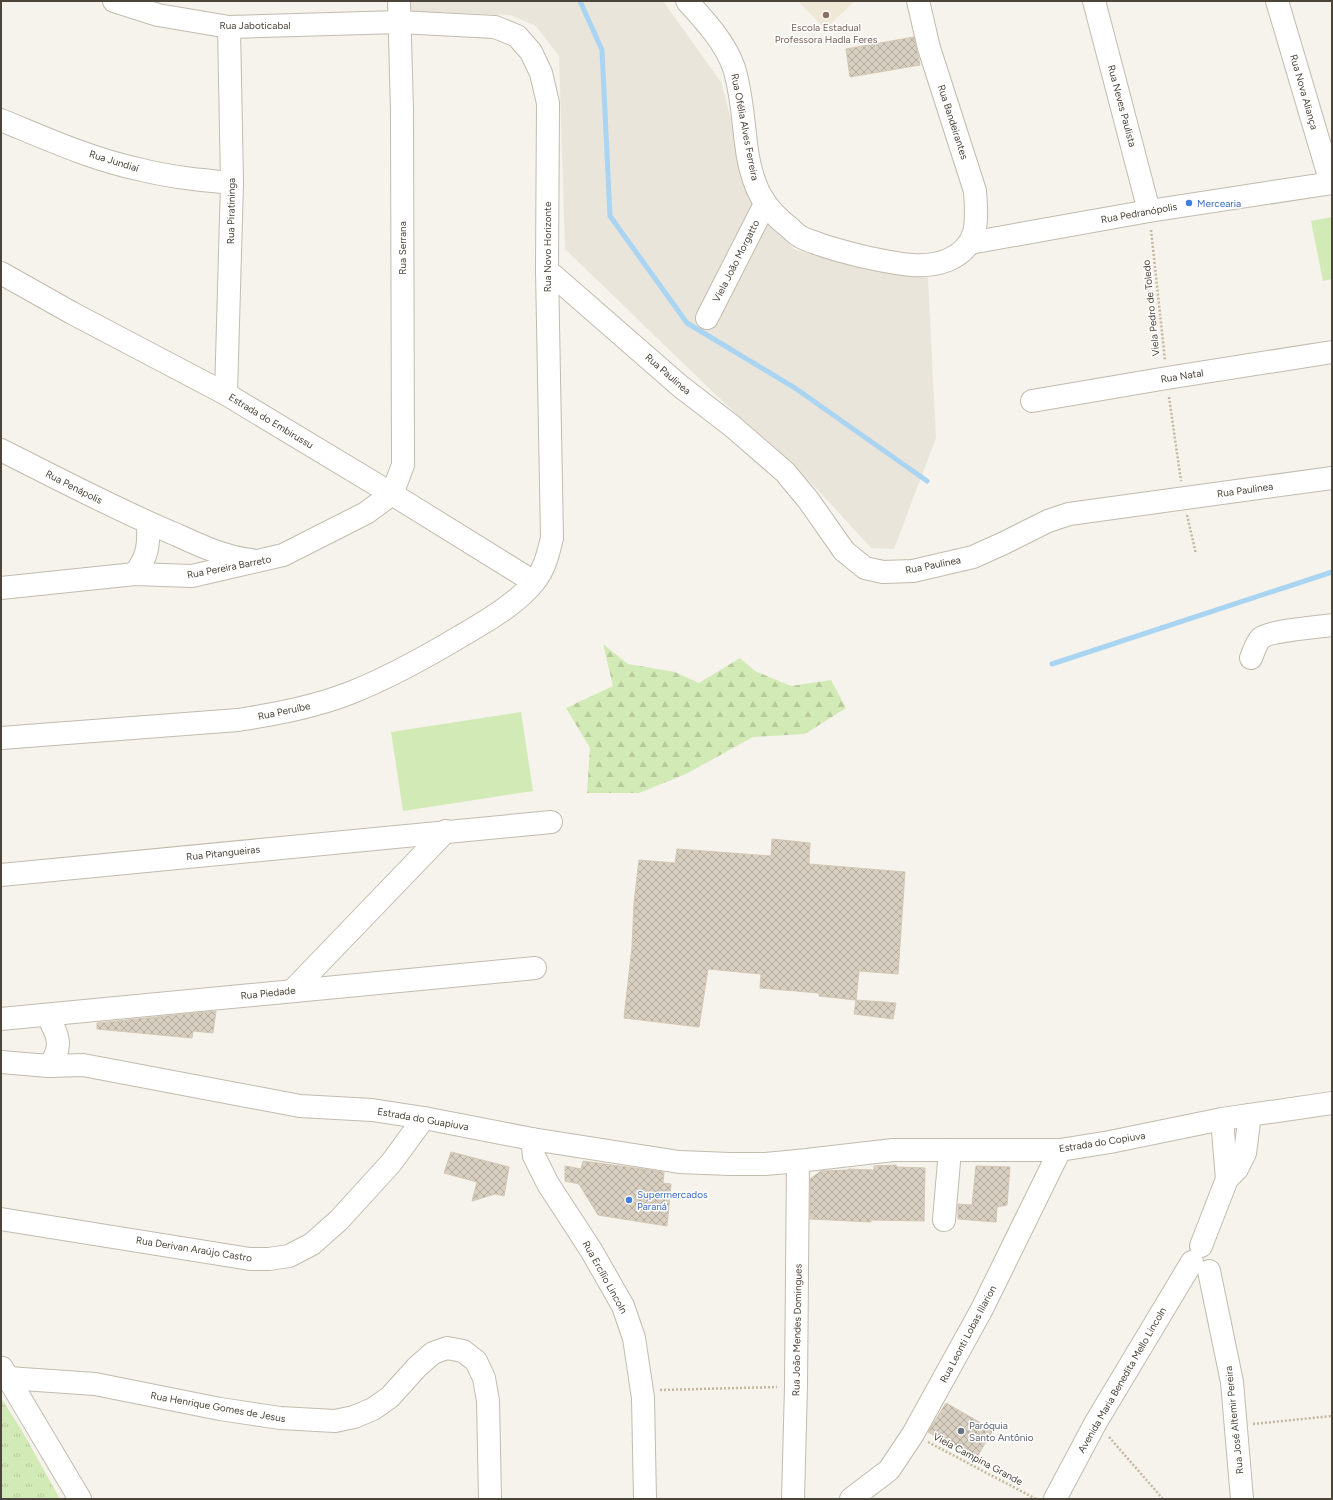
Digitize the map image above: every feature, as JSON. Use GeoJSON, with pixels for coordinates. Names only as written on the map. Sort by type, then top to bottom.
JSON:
{"type":"FeatureCollection","features":[{"type":"Feature","properties":{"kind":"street","name":"Rua Jaboticabal"},"geometry":{"type":"LineString","coordinates":[[114,1],[158,15],[229,27],[399,22]]}},
{"type":"Feature","properties":{"kind":"street","name":"Rua Serrana"},"geometry":{"type":"LineString","coordinates":[[392,494],[403,464],[402,111],[399,1]]}},
{"type":"Feature","properties":{"kind":"street","name":"Rua Ofélia Alves Ferreira"},"geometry":{"type":"LineString","coordinates":[[687,1],[722,43],[733,66],[741,98],[748,158],[756,186],[765,204],[780,220],[801,237],[838,251],[894,263],[920,266],[937,264],[963,252],[970,243]]}},
{"type":"Feature","properties":{"kind":"street","name":"Rua Bandeirantes"},"geometry":{"type":"LineString","coordinates":[[918,1],[929,48],[976,191],[977,211],[975,229],[970,243]]}},
{"type":"Feature","properties":{"kind":"street","name":"Rua Neves Paulista"},"geometry":{"type":"LineString","coordinates":[[1094,1],[1150,211]]}},
{"type":"Feature","properties":{"kind":"street","name":"Rua Nova Aliança"},"geometry":{"type":"LineString","coordinates":[[1277,1],[1331,183]]}},
{"type":"Feature","properties":{"kind":"street","name":"Rua Novo Horizonte"},"geometry":{"type":"LineString","coordinates":[[399,22],[495,27],[517,36],[531,52],[541,73],[548,103],[547,270],[550,499],[552,538],[546,563],[534,582]]}},
{"type":"Feature","properties":{"kind":"street","name":"Rua Piratininga"},"geometry":{"type":"LineString","coordinates":[[226,394],[232,183],[229,27]]}},
{"type":"Feature","properties":{"kind":"street","name":"Rua Jundiaí"},"geometry":{"type":"LineString","coordinates":[[1,120],[93,156],[137,169],[174,177],[232,183]]}},
{"type":"Feature","properties":{"kind":"street","name":"Rua Pedranópolis"},"geometry":{"type":"LineString","coordinates":[[970,243],[1150,211],[1331,183]]}},
{"type":"Feature","properties":{"kind":"street","name":"Viela João Morgatto"},"geometry":{"type":"LineString","coordinates":[[707,318],[765,204]]}},
{"type":"Feature","properties":{"kind":"street","name":"Rua Paulinea"},"geometry":{"type":"LineString","coordinates":[[547,270],[680,386],[732,426],[785,472],[809,502],[844,551],[866,568],[883,572],[912,571],[972,557],[1048,521],[1069,514],[1332,478]]}},
{"type":"Feature","properties":{"kind":"street","name":"Estrada do Embirussu"},"geometry":{"type":"LineString","coordinates":[[1,273],[72,313],[226,394],[534,582]]}},
{"type":"Feature","properties":{"kind":"street","name":"Rua Natal"},"geometry":{"type":"LineString","coordinates":[[1032,401],[1332,352]]}},
{"type":"Feature","properties":{"kind":"street","name":"Rua Penápolis"},"geometry":{"type":"LineString","coordinates":[[1,450],[148,523],[198,544],[237,558],[256,561]]}},
{"type":"Feature","properties":{"kind":"street","name":"Rua Pereira Barreto"},"geometry":{"type":"LineString","coordinates":[[1,588],[135,574],[192,576],[283,555],[366,513],[392,494]]}},
{"type":"Feature","properties":{"kind":"street"},"geometry":{"type":"LineString","coordinates":[[135,574],[144,561],[147,550],[148,523]]}},
{"type":"Feature","properties":{"kind":"street"},"geometry":{"type":"LineString","coordinates":[[192,576],[198,544]]}},
{"type":"Feature","properties":{"kind":"street","name":"Rua Peruíbe"},"geometry":{"type":"LineString","coordinates":[[1,738],[238,720],[275,714],[314,705],[350,693],[433,653],[510,605],[534,582]]}},
{"type":"Feature","properties":{"kind":"street"},"geometry":{"type":"LineString","coordinates":[[1251,658],[1262,638],[1273,633],[1332,625]]}},
{"type":"Feature","properties":{"kind":"street","name":"Rua Pitangueiras"},"geometry":{"type":"LineString","coordinates":[[1,875],[551,822]]}},
{"type":"Feature","properties":{"kind":"street"},"geometry":{"type":"LineString","coordinates":[[293,990],[446,831]]}},
{"type":"Feature","properties":{"kind":"street","name":"Rua Piedade"},"geometry":{"type":"LineString","coordinates":[[3,1023],[47,1015],[293,990],[535,968]]}},
{"type":"Feature","properties":{"kind":"street"},"geometry":{"type":"LineString","coordinates":[[47,1015],[59,1041],[83,1066]]}},
{"type":"Feature","properties":{"kind":"street"},"geometry":{"type":"LineString","coordinates":[[49,1066],[57,1052],[59,1041]]}},
{"type":"Feature","properties":{"kind":"street","name":"Estrada do Guapiuva"},"geometry":{"type":"LineString","coordinates":[[2,1057],[49,1066],[83,1066],[300,1106],[372,1110],[424,1118],[532,1139],[679,1162],[765,1164],[798,1161]]}},
{"type":"Feature","properties":{"kind":"street","name":"Estrada do Copiuva"},"geometry":{"type":"LineString","coordinates":[[798,1161],[893,1150],[1060,1150],[1110,1142],[1222,1119],[1332,1103]]}},
{"type":"Feature","properties":{"kind":"street"},"geometry":{"type":"LineString","coordinates":[[1227,1179],[1237,1169],[1245,1153],[1250,1115]]}},
{"type":"Feature","properties":{"kind":"street","name":"Rua Derivan Araújo Castro"},"geometry":{"type":"LineString","coordinates":[[1,1218],[250,1259],[269,1259],[289,1256],[312,1244],[339,1220],[391,1163],[424,1118]]}},
{"type":"Feature","properties":{"kind":"street"},"geometry":{"type":"LineString","coordinates":[[1201,1260],[1227,1179],[1222,1119]]}},
{"type":"Feature","properties":{"kind":"street","name":"Rua Ercílio Lincoln"},"geometry":{"type":"LineString","coordinates":[[532,1139],[534,1156],[548,1184],[591,1250],[623,1306],[634,1338],[642,1390],[645,1499]]}},
{"type":"Feature","properties":{"kind":"street"},"geometry":{"type":"LineString","coordinates":[[944,1220],[950,1150]]}},
{"type":"Feature","properties":{"kind":"street","name":"Rua Leonti Lobas Illarion"},"geometry":{"type":"LineString","coordinates":[[851,1499],[890,1470],[913,1434],[982,1309],[1060,1150]]}},
{"type":"Feature","properties":{"kind":"street","name":"Rua João Mendes Domingues"},"geometry":{"type":"LineString","coordinates":[[793,1499],[796,1386],[798,1161]]}},
{"type":"Feature","properties":{"kind":"street","name":"Avenida Maria Benedita Mello Lincoln"},"geometry":{"type":"LineString","coordinates":[[1055,1499],[1096,1422],[1201,1260]]}},
{"type":"Feature","properties":{"kind":"street","name":"Rua José Altemir Pereira"},"geometry":{"type":"LineString","coordinates":[[1201,1260],[1232,1382],[1242,1499]]}},
{"type":"Feature","properties":{"kind":"street","name":"Rua Henrique Gomes de Jesus"},"geometry":{"type":"LineString","coordinates":[[4,1372],[95,1384],[220,1409],[272,1417],[310,1421],[335,1421],[354,1418],[373,1409],[390,1397],[417,1367],[433,1353],[447,1348],[464,1351],[476,1361],[484,1378],[488,1401],[490,1499]]}},
{"type":"Feature","properties":{"kind":"street"},"geometry":{"type":"LineString","coordinates":[[4,1372],[80,1499]]}},
{"type":"Feature","properties":{"kind":"path","name":"Viela Pedro de Toledo"},"geometry":{"type":"LineString","coordinates":[[1150,211],[1167,378],[1184,498],[1196,554]]}},
{"type":"Feature","properties":{"kind":"path"},"geometry":{"type":"LineString","coordinates":[[642,1390],[796,1386]]}},
{"type":"Feature","properties":{"kind":"path"},"geometry":{"type":"LineString","coordinates":[[1236,1426],[1332,1416]]}},
{"type":"Feature","properties":{"kind":"path"},"geometry":{"type":"LineString","coordinates":[[1096,1422],[1162,1499]]}},
{"type":"Feature","properties":{"kind":"path","name":"Viela Campina Grande"},"geometry":{"type":"LineString","coordinates":[[913,1434],[1036,1499]]}},
{"type":"Feature","properties":{"kind":"shaded area"},"geometry":{"type":"Polygon","coordinates":[[[409,1],[663,1],[721,82],[754,206],[795,250],[928,278],[936,438],[894,549],[871,548],[818,490],[715,394],[565,249],[559,56],[536,26],[510,15],[409,11],[409,1]]]}},
{"type":"Feature","properties":{"kind":"shaded area","name":"Escola Estadual Professora Hadla Feres"},"geometry":{"type":"Polygon","coordinates":[[[798,1],[855,1],[825,29],[798,1]]]}},
{"type":"Feature","properties":{"kind":"green space"},"geometry":{"type":"Polygon","coordinates":[[[1332,217],[1332,279],[1323,281],[1311,221],[1332,217]]]}},
{"type":"Feature","properties":{"kind":"green space"},"geometry":{"type":"Polygon","coordinates":[[[603,644],[628,664],[675,672],[699,683],[740,658],[755,671],[791,686],[831,680],[846,708],[805,734],[753,737],[686,774],[639,793],[587,793],[590,748],[566,708],[613,686],[603,644]]]}},
{"type":"Feature","properties":{"kind":"green space"},"geometry":{"type":"Polygon","coordinates":[[[521,712],[533,791],[403,811],[391,732],[521,712]]]}},
{"type":"Feature","properties":{"kind":"green space"},"geometry":{"type":"Polygon","coordinates":[[[1,1398],[21,1429],[60,1499],[1,1499],[1,1398]]]}},
{"type":"Feature","properties":{"kind":"building"},"geometry":{"type":"Polygon","coordinates":[[[914,37],[920,65],[850,77],[846,49],[914,37]]]}},
{"type":"Feature","properties":{"kind":"building"},"geometry":{"type":"Polygon","coordinates":[[[772,839],[810,843],[809,864],[905,872],[898,974],[859,971],[856,1000],[819,996],[819,993],[760,988],[761,974],[708,969],[699,1027],[624,1018],[632,947],[634,903],[639,860],[675,863],[677,849],[771,856],[772,839]]]}},
{"type":"Feature","properties":{"kind":"building"},"geometry":{"type":"Polygon","coordinates":[[[856,1000],[896,1003],[893,1019],[854,1014],[856,1000]]]}},
{"type":"Feature","properties":{"kind":"building"},"geometry":{"type":"Polygon","coordinates":[[[216,1011],[213,1033],[193,1031],[192,1038],[97,1029],[97,1023],[216,1011]]]}},
{"type":"Feature","properties":{"kind":"building"},"geometry":{"type":"Polygon","coordinates":[[[451,1152],[509,1167],[504,1196],[495,1194],[472,1201],[477,1182],[444,1173],[451,1152]]]}},
{"type":"Feature","properties":{"kind":"building","name":"Supermercados Paraná"},"geometry":{"type":"Polygon","coordinates":[[[583,1161],[664,1172],[663,1183],[671,1184],[667,1226],[598,1215],[579,1184],[565,1181],[565,1166],[581,1169],[583,1161]]]}},
{"type":"Feature","properties":{"kind":"building"},"geometry":{"type":"Polygon","coordinates":[[[896,1165],[897,1167],[925,1168],[924,1221],[871,1220],[871,1222],[810,1219],[810,1179],[821,1171],[848,1169],[874,1170],[874,1166],[896,1165]]]}},
{"type":"Feature","properties":{"kind":"building"},"geometry":{"type":"Polygon","coordinates":[[[976,1166],[1010,1167],[1007,1205],[997,1207],[996,1222],[958,1219],[958,1204],[972,1205],[976,1166]]]}},
{"type":"Feature","properties":{"kind":"building","name":"Paróquia Santo Antônio"},"geometry":{"type":"Polygon","coordinates":[[[946,1403],[993,1430],[977,1457],[928,1432],[946,1403]]]}},
{"type":"Feature","properties":{"kind":"waterway"},"geometry":{"type":"LineString","coordinates":[[580,1],[602,50],[610,216],[687,323],[795,388],[927,481]]}},
{"type":"Feature","properties":{"kind":"waterway"},"geometry":{"type":"LineString","coordinates":[[1052,664],[1332,572]]}},
{"type":"Feature","properties":{"kind":"place","name":"Escola Estadual Professora Hadla Feres"},"geometry":{"type":"Point","coordinates":[826,15]}},
{"type":"Feature","properties":{"kind":"place","name":"Mercearia"},"geometry":{"type":"Point","coordinates":[1189,203]}},
{"type":"Feature","properties":{"kind":"place","name":"Supermercados Paraná"},"geometry":{"type":"Point","coordinates":[629,1200]}},
{"type":"Feature","properties":{"kind":"place","name":"Paróquia Santo Antônio"},"geometry":{"type":"Point","coordinates":[961,1431]}}]}
